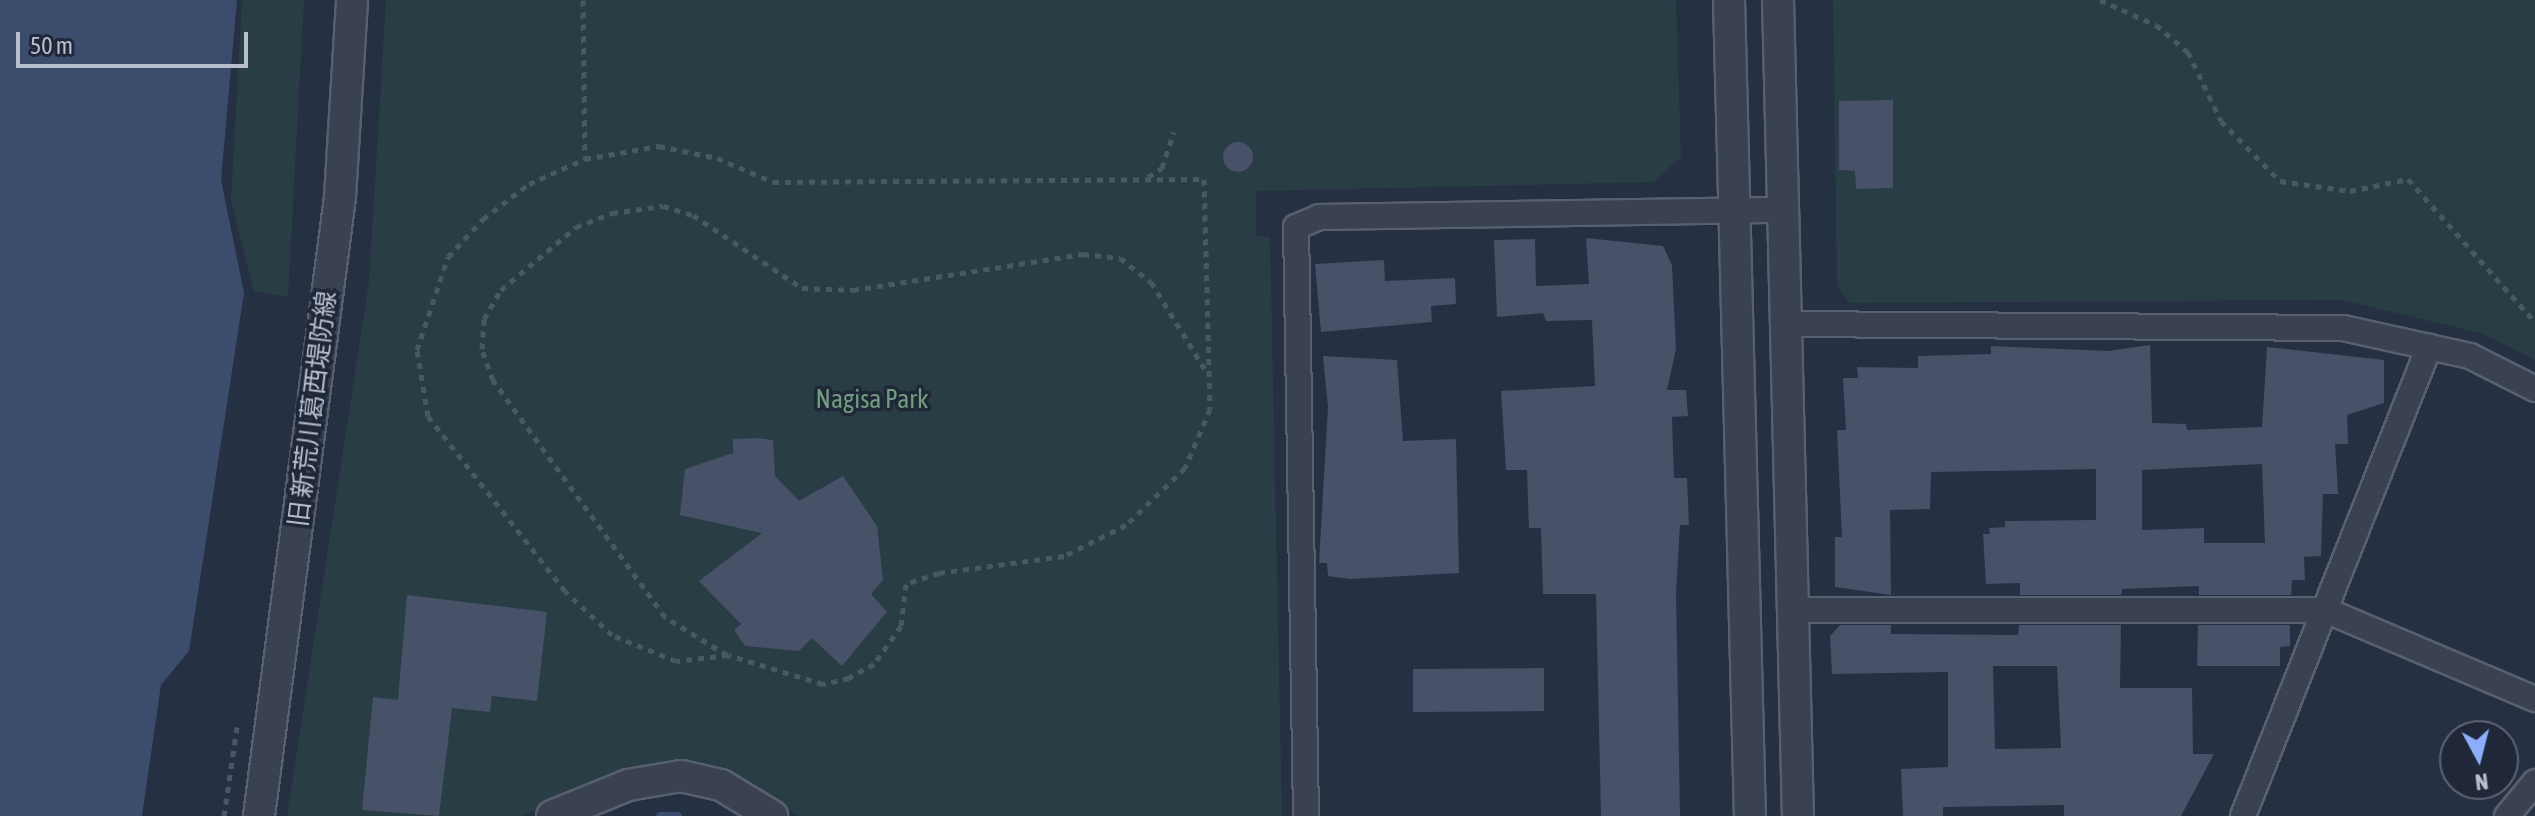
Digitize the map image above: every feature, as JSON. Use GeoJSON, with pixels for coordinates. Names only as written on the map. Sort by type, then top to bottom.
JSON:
{"type":"FeatureCollection","features":[{"type":"Feature","properties":{"kind":"street","name":"旧 新荒川葛西堤防線"},"geometry":{"type":"LineString","coordinates":[[259,816],[340,197],[352,0]]}},
{"type":"Feature","properties":{"kind":"street"},"geometry":{"type":"LineString","coordinates":[[1729,0],[1750,816]]}},
{"type":"Feature","properties":{"kind":"street"},"geometry":{"type":"LineString","coordinates":[[1778,0],[1798,816]]}},
{"type":"Feature","properties":{"kind":"street"},"geometry":{"type":"LineString","coordinates":[[1306,816],[1296,227],[1319,217],[1783,210]]}},
{"type":"Feature","properties":{"kind":"street"},"geometry":{"type":"LineString","coordinates":[[1786,324],[2343,328],[2470,356],[2535,389]]}},
{"type":"Feature","properties":{"kind":"street"},"geometry":{"type":"LineString","coordinates":[[2243,816],[2429,347]]}},
{"type":"Feature","properties":{"kind":"street"},"geometry":{"type":"LineString","coordinates":[[1795,610],[2325,610],[2535,699]]}},
{"type":"Feature","properties":{"kind":"street"},"geometry":{"type":"LineString","coordinates":[[552,816],[628,785],[681,776],[721,785],[772,816]]}},
{"type":"Feature","properties":{"kind":"street"},"geometry":{"type":"LineString","coordinates":[[2507,816],[2535,782]]}},
{"type":"Feature","properties":{"kind":"path"},"geometry":{"type":"LineString","coordinates":[[583,0],[585,159]]}},
{"type":"Feature","properties":{"kind":"path"},"geometry":{"type":"LineString","coordinates":[[2100,0],[2156,25],[2188,52],[2221,121],[2280,181],[2350,191],[2408,179],[2535,322]]}},
{"type":"Feature","properties":{"kind":"path"},"geometry":{"type":"LineString","coordinates":[[1146,179],[1162,168],[1174,132]]}},
{"type":"Feature","properties":{"kind":"path"},"geometry":{"type":"LineString","coordinates":[[728,655],[676,661],[612,635],[565,591],[428,416],[417,350],[448,257],[483,219],[529,184],[585,159],[659,146],[717,158],[773,182],[1204,179],[1210,409],[1185,468],[1126,525],[1064,556],[939,573],[906,584],[901,626],[874,664],[849,678],[810,681],[728,655],[665,617],[493,380],[482,349],[484,319],[501,290],[576,227],[612,213],[663,206],[693,215],[802,288],[853,290],[1083,254],[1120,258],[1151,282],[1209,374]]}},
{"type":"Feature","properties":{"kind":"green space"},"geometry":{"type":"Polygon","coordinates":[[[242,0],[304,0],[288,297],[254,291],[231,200],[242,0]]]}},
{"type":"Feature","properties":{"kind":"green space","name":"Nagisa Park"},"geometry":{"type":"Polygon","coordinates":[[[386,0],[1676,0],[1681,157],[1653,182],[1256,191],[1256,236],[1270,237],[1282,816],[799,816],[728,772],[681,760],[627,770],[522,816],[287,816],[369,282],[386,0]]]}},
{"type":"Feature","properties":{"kind":"green space"},"geometry":{"type":"Polygon","coordinates":[[[1833,0],[2535,0],[2535,360],[2480,333],[2342,300],[1850,303],[1837,287],[1833,0]]]}},
{"type":"Feature","properties":{"kind":"water"},"geometry":{"type":"Polygon","coordinates":[[[0,0],[237,0],[221,180],[244,293],[189,651],[161,685],[142,816],[0,816],[0,0]]]}},
{"type":"Feature","properties":{"kind":"building"},"geometry":{"type":"Polygon","coordinates":[[[1893,100],[1893,188],[1856,189],[1855,171],[1839,170],[1839,101],[1893,100]]]}},
{"type":"Feature","properties":{"kind":"building"},"geometry":{"type":"Polygon","coordinates":[[[1238,142],[1244,143],[1252,151],[1252,163],[1244,171],[1238,172],[1232,171],[1224,163],[1223,157],[1224,151],[1232,143],[1238,142]]]}},
{"type":"Feature","properties":{"kind":"building"},"geometry":{"type":"Polygon","coordinates":[[[1586,238],[1663,246],[1672,265],[1676,349],[1667,390],[1686,390],[1688,416],[1672,417],[1674,478],[1687,478],[1689,525],[1680,525],[1676,592],[1680,816],[1601,816],[1596,594],[1543,594],[1541,528],[1529,528],[1527,470],[1506,470],[1501,391],[1595,386],[1592,320],[1546,321],[1543,313],[1497,317],[1494,240],[1535,239],[1536,286],[1589,284],[1586,238]]]}},
{"type":"Feature","properties":{"kind":"building"},"geometry":{"type":"Polygon","coordinates":[[[1384,260],[1385,281],[1455,278],[1456,304],[1431,306],[1432,322],[1321,332],[1315,264],[1384,260]]]}},
{"type":"Feature","properties":{"kind":"building"},"geometry":{"type":"Polygon","coordinates":[[[2150,345],[2152,423],[2186,424],[2187,430],[2262,427],[2267,347],[2384,360],[2384,403],[2347,415],[2348,444],[2335,444],[2338,494],[2323,494],[2321,556],[2304,557],[2305,580],[2292,580],[2291,595],[2199,595],[2199,586],[2122,589],[2121,595],[2020,595],[2020,583],[1986,584],[1983,534],[1990,534],[1989,528],[2005,527],[2005,521],[2096,520],[2096,469],[1931,472],[1930,509],[1890,510],[1891,595],[1835,587],[1835,537],[1842,537],[1837,430],[1846,430],[1843,378],[1858,378],[1857,367],[1918,368],[1918,356],[1991,354],[1991,346],[2108,351],[2150,345]],[[2262,464],[2142,470],[2142,530],[2204,528],[2204,543],[2265,543],[2262,464]]]}},
{"type":"Feature","properties":{"kind":"building"},"geometry":{"type":"Polygon","coordinates":[[[1323,356],[1397,360],[1403,441],[1456,439],[1459,573],[1350,579],[1328,576],[1327,563],[1319,563],[1328,407],[1323,356]]]}},
{"type":"Feature","properties":{"kind":"building"},"geometry":{"type":"Polygon","coordinates":[[[733,439],[773,440],[775,476],[799,501],[843,476],[877,526],[883,580],[871,594],[887,612],[842,666],[812,638],[799,651],[745,646],[734,630],[741,624],[699,581],[762,533],[680,515],[685,469],[733,453],[733,439]]]}},
{"type":"Feature","properties":{"kind":"building"},"geometry":{"type":"Polygon","coordinates":[[[407,595],[547,612],[537,701],[492,696],[490,712],[452,708],[439,816],[362,810],[373,697],[398,700],[407,595]]]}},
{"type":"Feature","properties":{"kind":"building"},"geometry":{"type":"Polygon","coordinates":[[[1840,625],[1891,625],[1891,634],[2018,635],[2019,625],[2121,625],[2120,688],[2192,688],[2193,754],[2214,754],[2181,816],[2064,816],[2064,805],[1943,807],[1943,816],[1903,816],[1901,769],[1948,767],[1948,672],[1832,674],[1830,636],[1840,625]],[[1993,666],[1995,749],[2061,748],[2057,666],[1993,666]]]}},
{"type":"Feature","properties":{"kind":"building"},"geometry":{"type":"Polygon","coordinates":[[[2198,625],[2290,625],[2290,646],[2280,647],[2280,666],[2197,666],[2198,625]]]}},
{"type":"Feature","properties":{"kind":"building"},"geometry":{"type":"Polygon","coordinates":[[[1544,668],[1544,711],[1413,712],[1413,669],[1544,668]]]}},
{"type":"Feature","properties":{"kind":"waterway"},"geometry":{"type":"LineString","coordinates":[[660,816],[677,816]]}}]}
